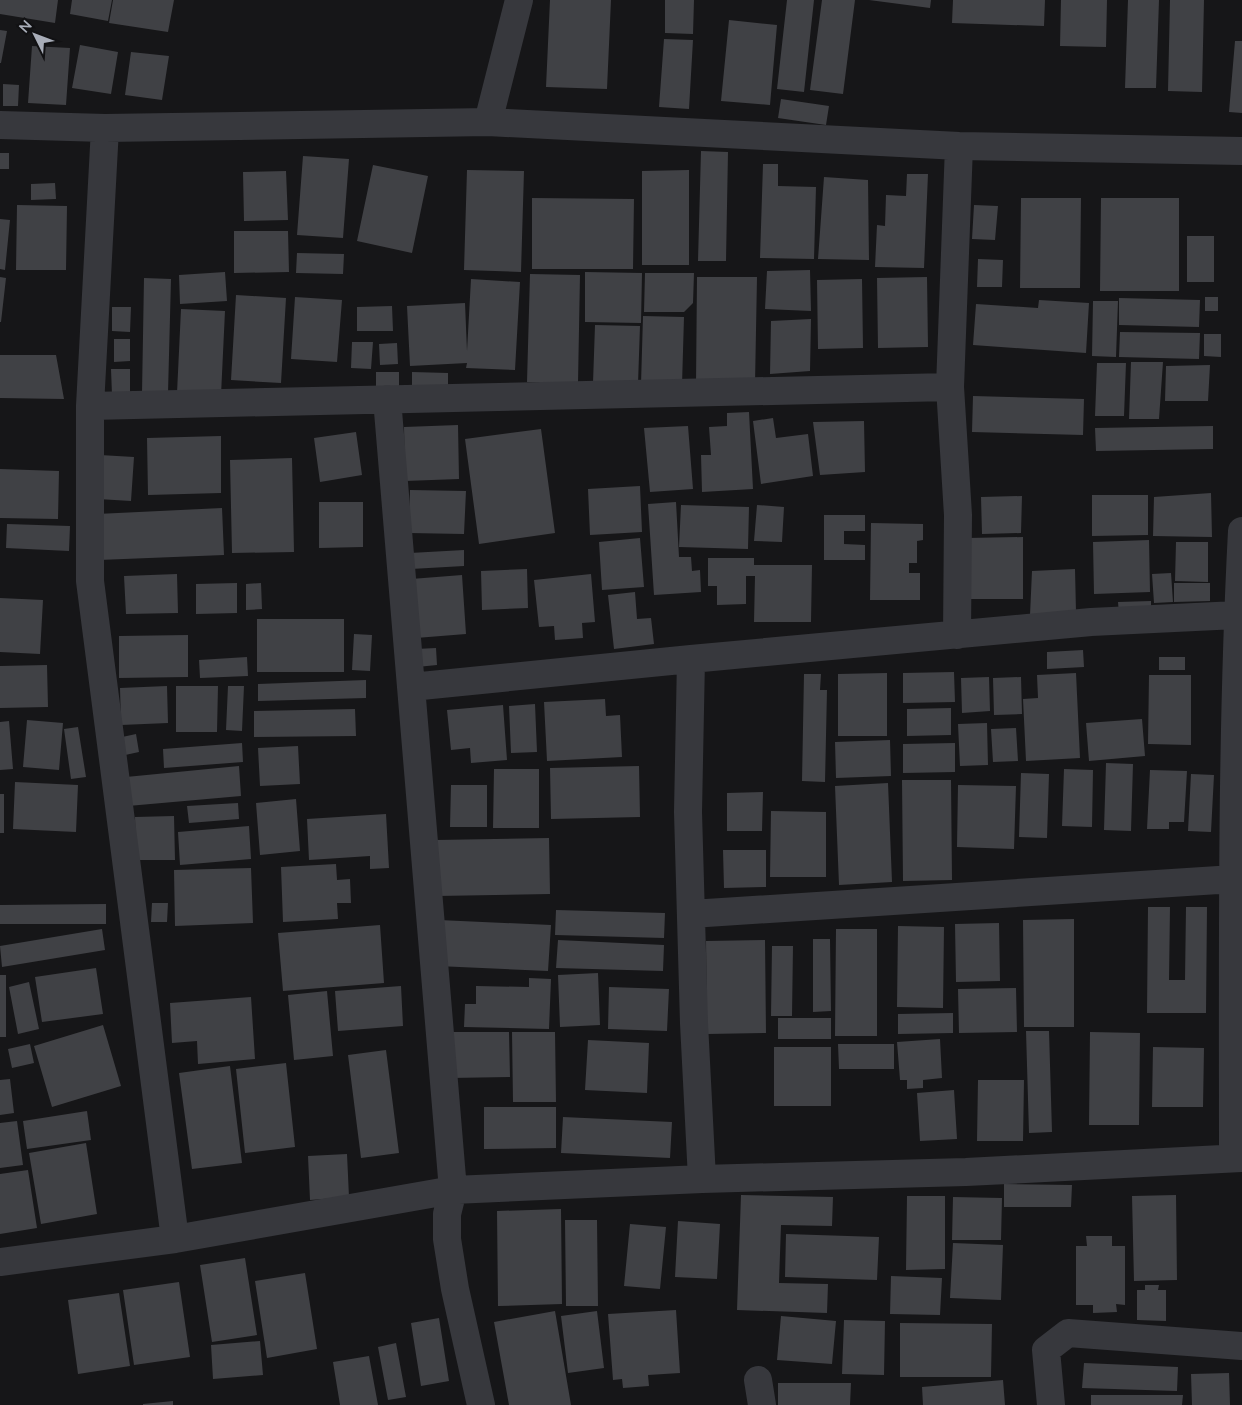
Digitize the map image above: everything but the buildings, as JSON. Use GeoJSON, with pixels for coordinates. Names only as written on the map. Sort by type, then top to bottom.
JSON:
{"type":"FeatureCollection","features":[{"type":"Feature","properties":{"kind":"street"},"geometry":{"type":"LineString","coordinates":[[488,122],[519,0]]}},
{"type":"Feature","properties":{"kind":"street"},"geometry":{"type":"LineString","coordinates":[[0,126],[105,128],[488,122],[959,146],[1242,151]]}},
{"type":"Feature","properties":{"kind":"street"},"geometry":{"type":"LineString","coordinates":[[105,128],[90,406],[90,582],[176,1239]]}},
{"type":"Feature","properties":{"kind":"street"},"geometry":{"type":"LineString","coordinates":[[957,635],[958,514],[950,386],[959,146]]}},
{"type":"Feature","properties":{"kind":"street"},"geometry":{"type":"LineString","coordinates":[[90,406],[950,386]]}},
{"type":"Feature","properties":{"kind":"street"},"geometry":{"type":"LineString","coordinates":[[387,399],[453,1190],[446,1214],[447,1239],[455,1288],[481,1405]]}},
{"type":"Feature","properties":{"kind":"street"},"geometry":{"type":"LineString","coordinates":[[0,1262],[176,1239],[453,1190],[702,1179],[966,1172],[1237,1158],[1234,879],[1237,615],[1242,531]]}},
{"type":"Feature","properties":{"kind":"street"},"geometry":{"type":"LineString","coordinates":[[411,687],[1091,622],[1237,615]]}},
{"type":"Feature","properties":{"kind":"street"},"geometry":{"type":"LineString","coordinates":[[691,659],[688,812],[694,1023],[702,1179]]}},
{"type":"Feature","properties":{"kind":"street"},"geometry":{"type":"LineString","coordinates":[[691,914],[1234,879]]}},
{"type":"Feature","properties":{"kind":"street"},"geometry":{"type":"LineString","coordinates":[[1050,1405],[1046,1350],[1068,1333],[1242,1346]]}}]}
